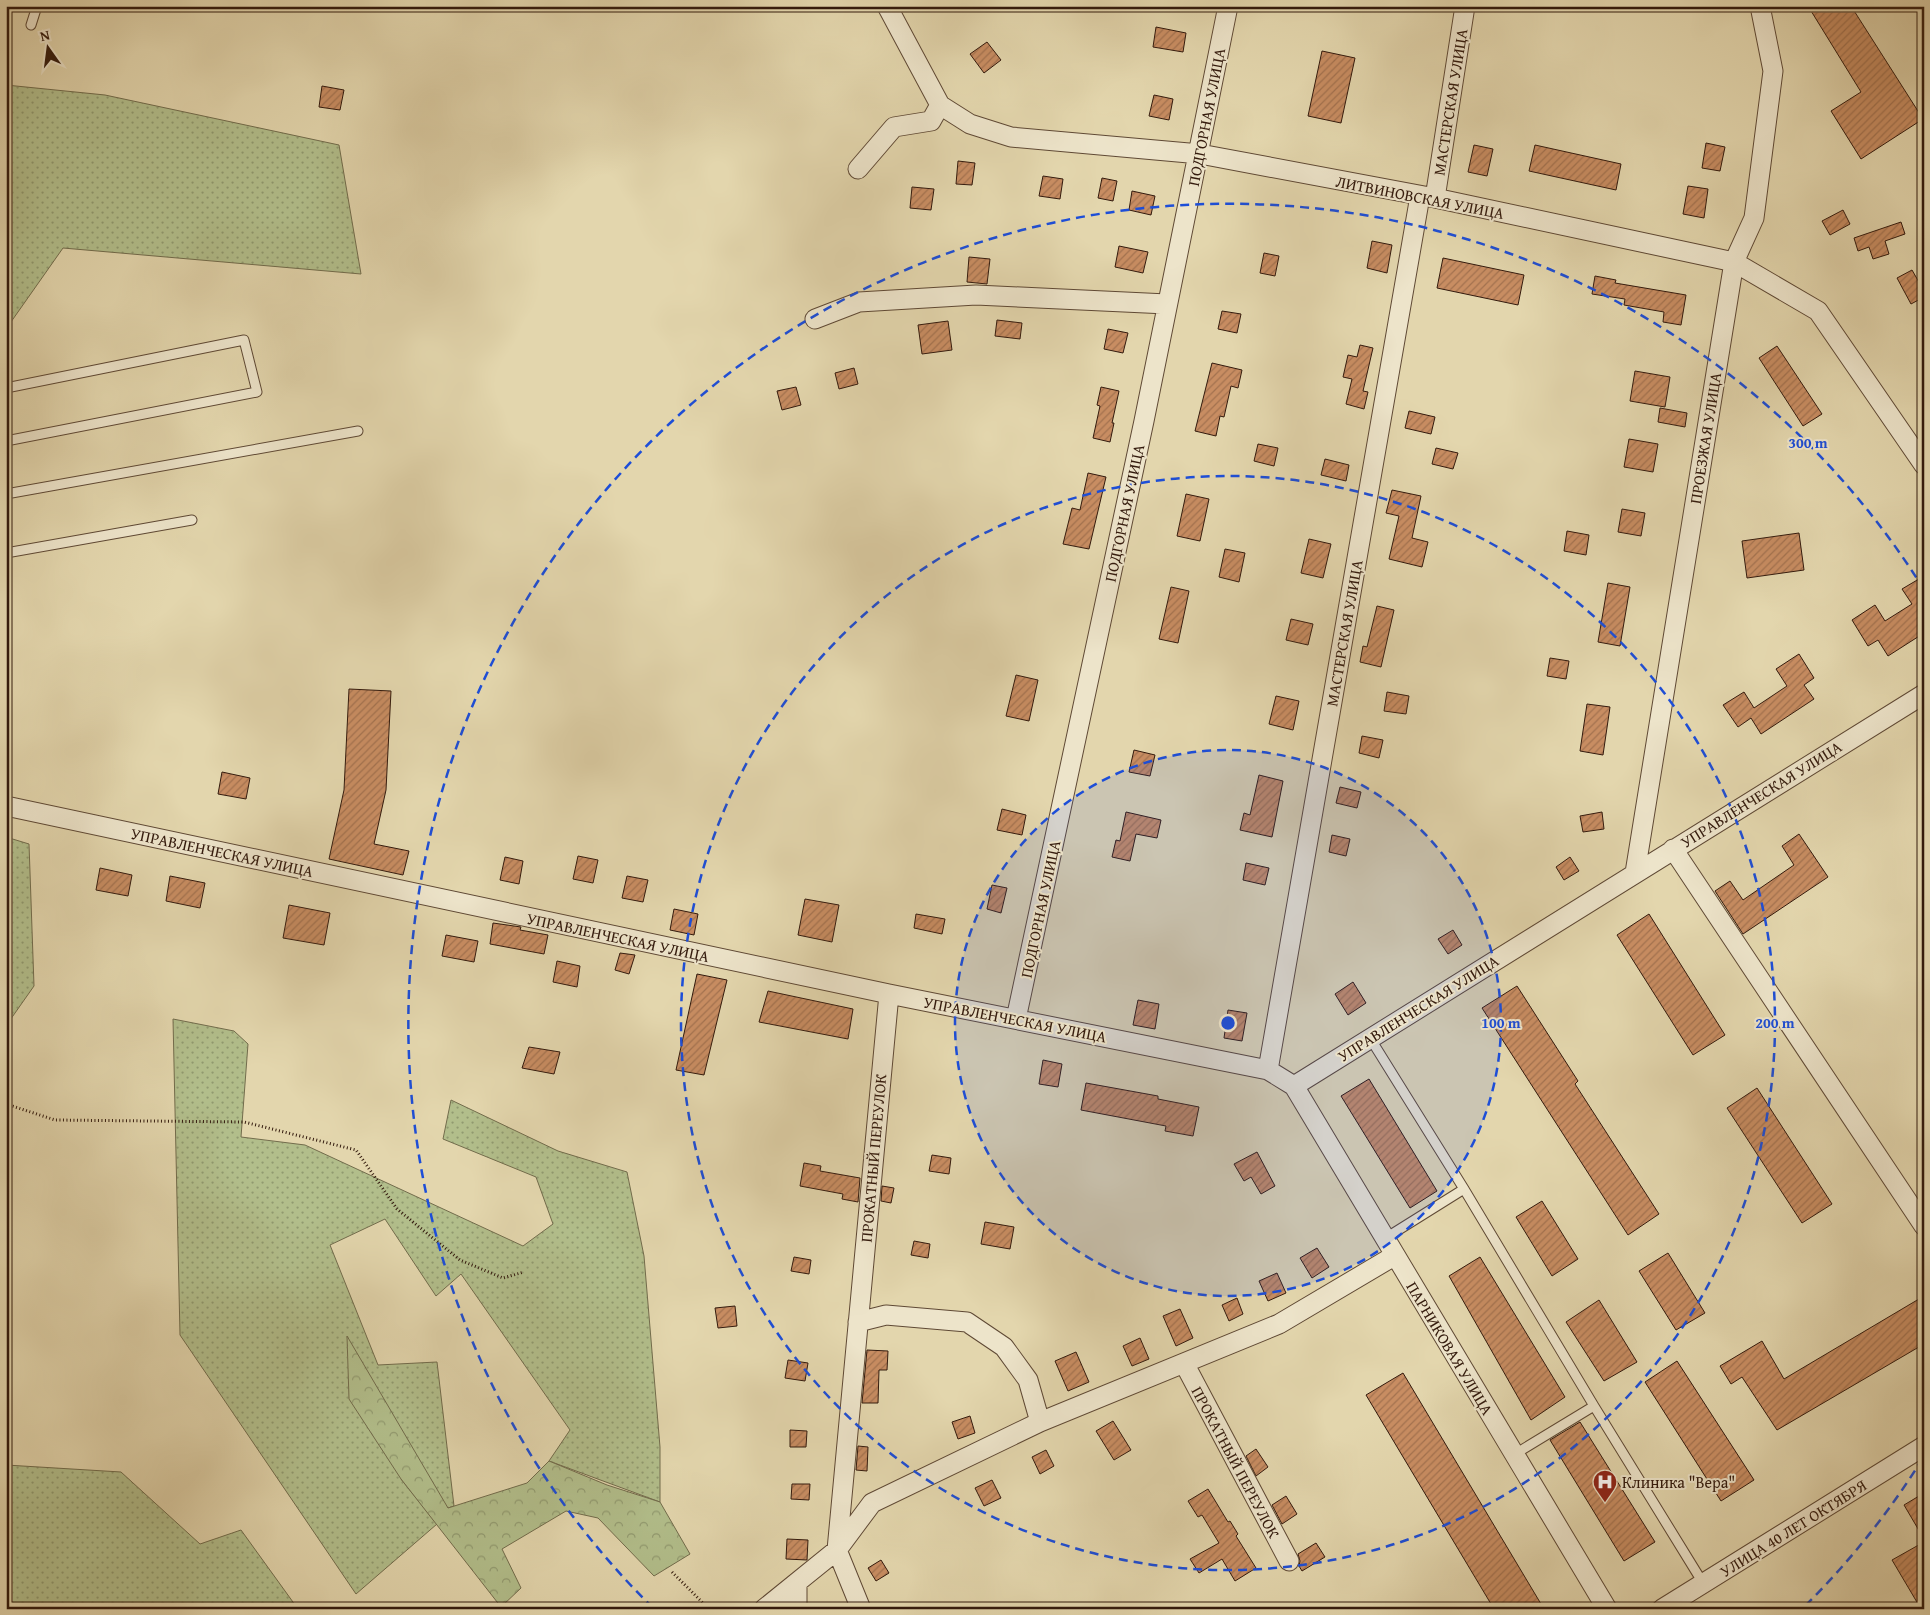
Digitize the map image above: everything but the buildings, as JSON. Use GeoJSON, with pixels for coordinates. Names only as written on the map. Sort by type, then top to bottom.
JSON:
{"type":"FeatureCollection","features":[{"type":"Feature","properties":{"kind":"street","name":"ЛИТВИНОВСКАЯ УЛИЦА"},"geometry":{"type":"LineString","coordinates":[[887,6],[940,105],[970,124],[1011,137],[1200,154],[1428,197],[1734,262],[1818,311],[1924,465]]}},
{"type":"Feature","properties":{"kind":"street","name":"ПОДГОРНАЯ УЛИЦА"},"geometry":{"type":"LineString","coordinates":[[1016,1019],[1200,154],[1228,6]]}},
{"type":"Feature","properties":{"kind":"street","name":"МАСТЕРСКАЯ УЛИЦА"},"geometry":{"type":"LineString","coordinates":[[1268,1070],[1428,197],[1465,6]]}},
{"type":"Feature","properties":{"kind":"street","name":"ПРОЕЗЖАЯ УЛИЦА"},"geometry":{"type":"LineString","coordinates":[[1635,873],[1734,262],[1754,218],[1773,71],[1760,6]]}},
{"type":"Feature","properties":{"kind":"street"},"geometry":{"type":"LineString","coordinates":[[858,170],[894,127],[931,121],[940,105]]}},
{"type":"Feature","properties":{"kind":"street"},"geometry":{"type":"LineString","coordinates":[[815,319],[859,302],[976,295],[1167,304]]}},
{"type":"Feature","properties":{"kind":"street","name":"УПРАВЛЕНЧЕСКАЯ УЛИЦА"},"geometry":{"type":"LineString","coordinates":[[6,806],[889,994],[1268,1070],[1294,1086],[1924,694]]}},
{"type":"Feature","properties":{"kind":"street"},"geometry":{"type":"LineString","coordinates":[[1673,849],[1924,1226]]}},
{"type":"Feature","properties":{"kind":"street","name":"ПРОКАТНЫЙ ПЕРЕУЛОК"},"geometry":{"type":"LineString","coordinates":[[861,1609],[837,1550],[889,994]]}},
{"type":"Feature","properties":{"kind":"street","name":"ПАРНИКОВАЯ УЛИЦА"},"geometry":{"type":"LineString","coordinates":[[1294,1086],[1606,1609]]}},
{"type":"Feature","properties":{"kind":"street"},"geometry":{"type":"LineString","coordinates":[[764,1609],[837,1550],[872,1503],[1040,1422],[1279,1324],[1394,1256]]}},
{"type":"Feature","properties":{"kind":"street"},"geometry":{"type":"LineString","coordinates":[[858,1322],[886,1315],[966,1322],[1004,1347],[1028,1380],[1040,1422]]}},
{"type":"Feature","properties":{"kind":"street","name":"ПРОКАТНЫЙ ПЕРЕУЛОК"},"geometry":{"type":"LineString","coordinates":[[1184,1362],[1289,1561]]}},
{"type":"Feature","properties":{"kind":"street","name":"УЛИЦА 40 ЛЕТ ОКТЯБРЯ"},"geometry":{"type":"LineString","coordinates":[[1662,1609],[1924,1446]]}},
{"type":"Feature","properties":{"kind":"street"},"geometry":{"type":"LineString","coordinates":[[797,1582],[797,1609]]}},
{"type":"Feature","properties":{"kind":"lane"},"geometry":{"type":"LineString","coordinates":[[31,25],[37,6]]}},
{"type":"Feature","properties":{"kind":"lane"},"geometry":{"type":"LineString","coordinates":[[6,388],[244,340],[257,392],[6,441]]}},
{"type":"Feature","properties":{"kind":"lane"},"geometry":{"type":"LineString","coordinates":[[6,494],[358,431]]}},
{"type":"Feature","properties":{"kind":"lane"},"geometry":{"type":"LineString","coordinates":[[6,553],[192,520]]}},
{"type":"Feature","properties":{"kind":"lane"},"geometry":{"type":"LineString","coordinates":[[1370,1038],[1704,1583]]}},
{"type":"Feature","properties":{"kind":"lane"},"geometry":{"type":"LineString","coordinates":[[1384,1239],[1464,1189]]}},
{"type":"Feature","properties":{"kind":"lane"},"geometry":{"type":"LineString","coordinates":[[1515,1454],[1594,1406]]}},
{"type":"Feature","properties":{"kind":"path"},"geometry":{"type":"LineString","coordinates":[[6,1104],[55,1120],[244,1122],[356,1150],[397,1209],[460,1260],[503,1278],[524,1272]]}},
{"type":"Feature","properties":{"kind":"path"},"geometry":{"type":"LineString","coordinates":[[672,1572],[709,1609]]}},
{"type":"Feature","properties":{"kind":"green space"},"geometry":{"type":"Polygon","coordinates":[[[6,85],[105,95],[339,145],[361,274],[63,248],[6,329],[6,85]]]}},
{"type":"Feature","properties":{"kind":"green space"},"geometry":{"type":"Polygon","coordinates":[[[6,837],[29,844],[34,986],[8,1023],[6,1041],[6,837]]]}},
{"type":"Feature","properties":{"kind":"green space"},"geometry":{"type":"Polygon","coordinates":[[[173,1019],[234,1031],[248,1044],[241,1137],[305,1145],[523,1246],[553,1224],[536,1177],[443,1139],[451,1100],[558,1151],[627,1172],[644,1256],[660,1447],[660,1502],[549,1461],[570,1430],[461,1274],[436,1296],[385,1219],[330,1245],[378,1365],[437,1362],[454,1506],[448,1508],[401,1479],[437,1524],[356,1594],[180,1335],[173,1019]]]}},
{"type":"Feature","properties":{"kind":"green space"},"geometry":{"type":"Polygon","coordinates":[[[347,1336],[448,1508],[527,1483],[549,1461],[607,1485],[660,1502],[690,1554],[654,1576],[598,1518],[566,1511],[502,1549],[521,1588],[501,1607],[401,1479],[349,1399],[347,1336]]]}},
{"type":"Feature","properties":{"kind":"green space"},"geometry":{"type":"Polygon","coordinates":[[[6,1465],[121,1472],[200,1544],[241,1530],[298,1609],[6,1609],[6,1465]]]}},
{"type":"Feature","properties":{"kind":"place","name":"Клиника \"Вера\""},"geometry":{"type":"Point","coordinates":[1605,1503]}}]}
